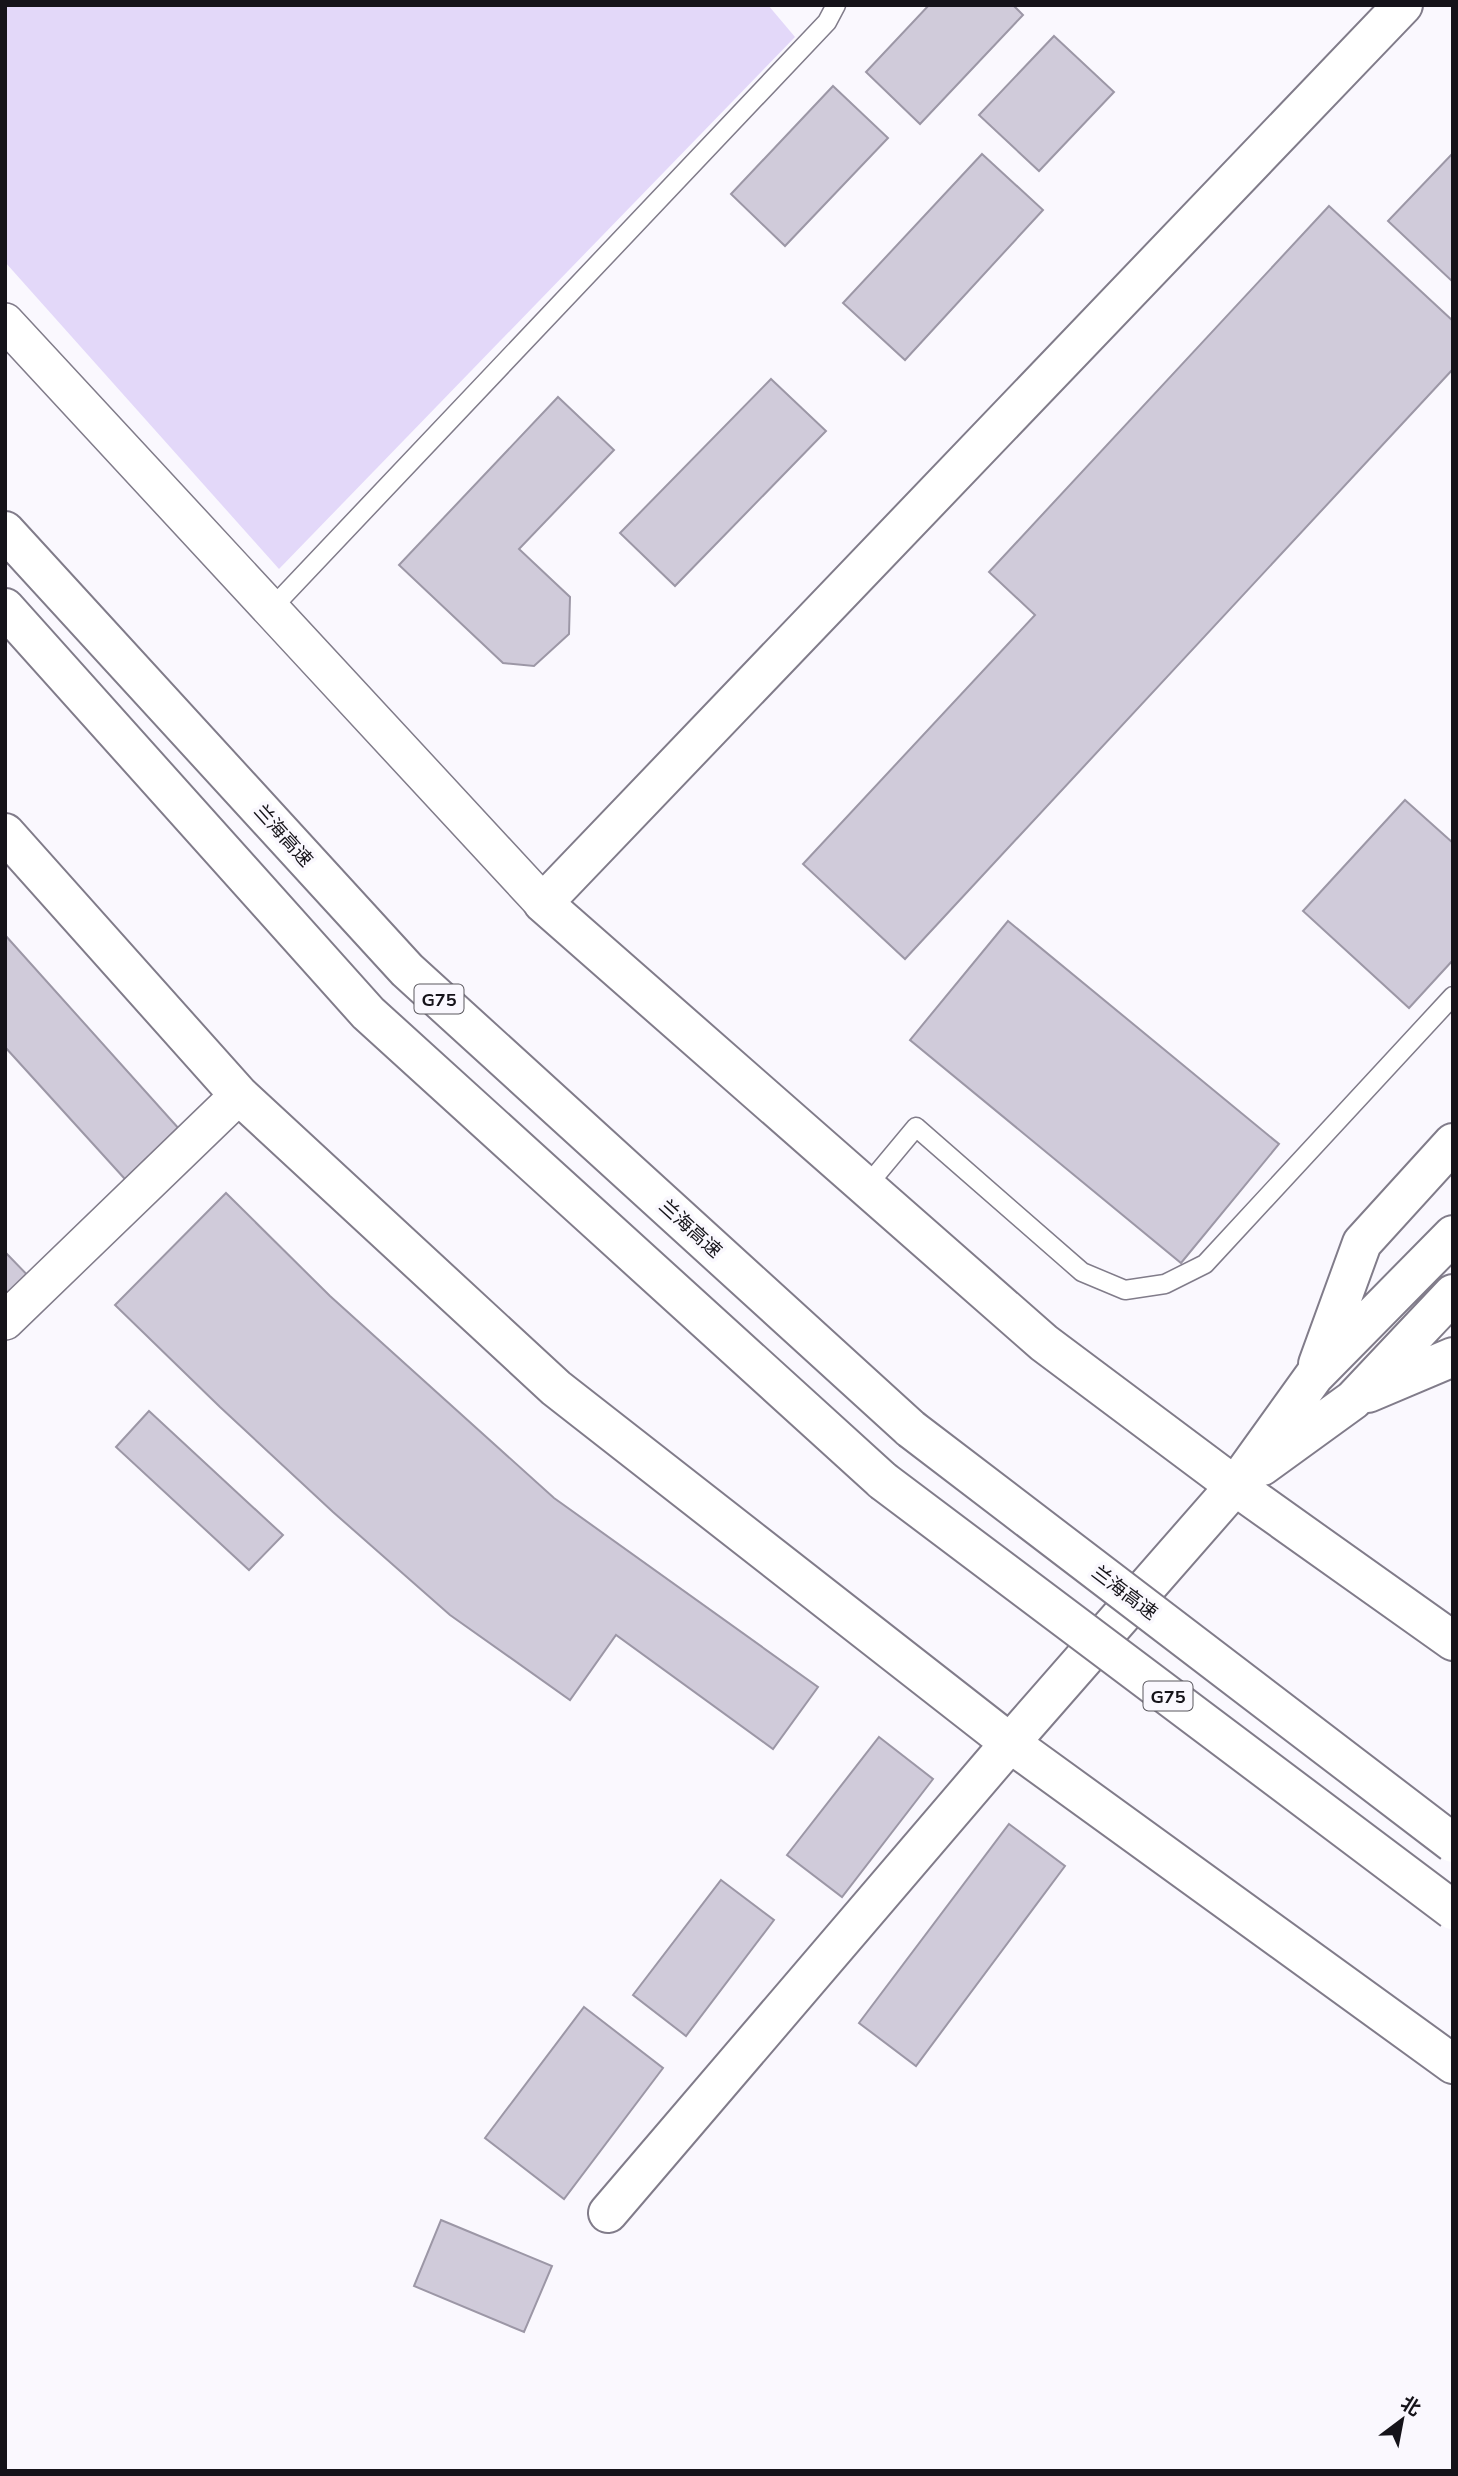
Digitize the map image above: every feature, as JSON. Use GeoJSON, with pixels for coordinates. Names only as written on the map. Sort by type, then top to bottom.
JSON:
{"type":"FeatureCollection","features":[{"type":"Feature","properties":{"kind":"main road"},"geometry":{"type":"LineString","coordinates":[[1403,5],[543,903],[1044,1343],[1235,1486],[1453,1641]]}},
{"type":"Feature","properties":{"kind":"main road","name":"兰海高速"},"geometry":{"type":"LineString","coordinates":[[5,531],[407,970],[911,1429],[1453,1843]]}},
{"type":"Feature","properties":{"kind":"main road","name":"G75"},"geometry":{"type":"LineString","coordinates":[[5,608],[368,1013],[883,1481],[1453,1910]]}},
{"type":"Feature","properties":{"kind":"main road"},"geometry":{"type":"LineString","coordinates":[[5,833],[239,1095],[556,1388],[1010,1743],[1453,2064]]}},
{"type":"Feature","properties":{"kind":"main road"},"geometry":{"type":"LineString","coordinates":[[1314,1376],[1362,1242],[1453,1143]]}},
{"type":"Feature","properties":{"kind":"main road"},"geometry":{"type":"LineString","coordinates":[[608,2213],[1010,1743],[1235,1486],[1314,1376],[1453,1235]]}},
{"type":"Feature","properties":{"kind":"main road"},"geometry":{"type":"LineString","coordinates":[[1235,1486],[1353,1400],[1453,1294]]}},
{"type":"Feature","properties":{"kind":"main road"},"geometry":{"type":"LineString","coordinates":[[1353,1400],[1453,1357]]}},
{"type":"Feature","properties":{"kind":"street"},"geometry":{"type":"LineString","coordinates":[[5,323],[543,903]]}},
{"type":"Feature","properties":{"kind":"street"},"geometry":{"type":"LineString","coordinates":[[5,1321],[239,1095]]}},
{"type":"Feature","properties":{"kind":"lane"},"geometry":{"type":"LineString","coordinates":[[271,609],[827,22],[836,5]]}},
{"type":"Feature","properties":{"kind":"lane"},"geometry":{"type":"LineString","coordinates":[[866,1187],[916,1127],[1082,1272],[1125,1290],[1165,1284],[1205,1264],[1453,996]]}},
{"type":"Feature","properties":{"kind":"shaded area"},"geometry":{"type":"Polygon","coordinates":[[[5,5],[768,5],[795,37],[279,569],[5,262],[5,5]]]}},
{"type":"Feature","properties":{"kind":"building"},"geometry":{"type":"Polygon","coordinates":[[[929,5],[1013,5],[1023,15],[920,124],[866,72],[929,5]]]}},
{"type":"Feature","properties":{"kind":"building"},"geometry":{"type":"Polygon","coordinates":[[[1054,36],[1114,92],[1039,171],[979,115],[1054,36]]]}},
{"type":"Feature","properties":{"kind":"building"},"geometry":{"type":"Polygon","coordinates":[[[833,86],[888,138],[785,246],[731,194],[833,86]]]}},
{"type":"Feature","properties":{"kind":"building"},"geometry":{"type":"Polygon","coordinates":[[[1453,153],[1453,282],[1388,221],[1453,153]]]}},
{"type":"Feature","properties":{"kind":"building"},"geometry":{"type":"Polygon","coordinates":[[[982,154],[1043,210],[905,360],[843,303],[982,154]]]}},
{"type":"Feature","properties":{"kind":"building"},"geometry":{"type":"Polygon","coordinates":[[[1329,206],[1453,321],[1453,369],[905,959],[803,864],[1035,615],[989,572],[1329,206]]]}},
{"type":"Feature","properties":{"kind":"building"},"geometry":{"type":"Polygon","coordinates":[[[771,379],[826,431],[675,586],[620,533],[771,379]]]}},
{"type":"Feature","properties":{"kind":"building"},"geometry":{"type":"Polygon","coordinates":[[[558,397],[614,450],[519,549],[570,597],[569,634],[534,666],[503,663],[399,565],[558,397]]]}},
{"type":"Feature","properties":{"kind":"building"},"geometry":{"type":"Polygon","coordinates":[[[1405,800],[1453,843],[1453,960],[1409,1008],[1303,911],[1405,800]]]}},
{"type":"Feature","properties":{"kind":"building"},"geometry":{"type":"Polygon","coordinates":[[[1008,921],[1279,1144],[1181,1263],[910,1040],[1008,921]]]}},
{"type":"Feature","properties":{"kind":"building"},"geometry":{"type":"Polygon","coordinates":[[[5,935],[189,1140],[134,1189],[5,1047],[5,935]]]}},
{"type":"Feature","properties":{"kind":"building"},"geometry":{"type":"Polygon","coordinates":[[[226,1193],[330,1296],[554,1498],[818,1687],[773,1749],[616,1635],[570,1700],[450,1615],[333,1512],[115,1305],[226,1193]]]}},
{"type":"Feature","properties":{"kind":"building"},"geometry":{"type":"Polygon","coordinates":[[[5,1252],[39,1287],[5,1320],[5,1252]]]}},
{"type":"Feature","properties":{"kind":"building"},"geometry":{"type":"Polygon","coordinates":[[[149,1411],[283,1535],[249,1570],[116,1447],[149,1411]]]}},
{"type":"Feature","properties":{"kind":"building"},"geometry":{"type":"Polygon","coordinates":[[[879,1737],[933,1779],[842,1897],[787,1855],[879,1737]]]}},
{"type":"Feature","properties":{"kind":"building"},"geometry":{"type":"Polygon","coordinates":[[[1009,1824],[1065,1866],[916,2066],[859,2023],[1009,1824]]]}},
{"type":"Feature","properties":{"kind":"building"},"geometry":{"type":"Polygon","coordinates":[[[721,1880],[774,1920],[686,2036],[633,1995],[721,1880]]]}},
{"type":"Feature","properties":{"kind":"building"},"geometry":{"type":"Polygon","coordinates":[[[584,2007],[663,2068],[564,2199],[485,2138],[584,2007]]]}},
{"type":"Feature","properties":{"kind":"building"},"geometry":{"type":"Polygon","coordinates":[[[441,2220],[552,2266],[524,2332],[414,2286],[441,2220]]]}}]}
